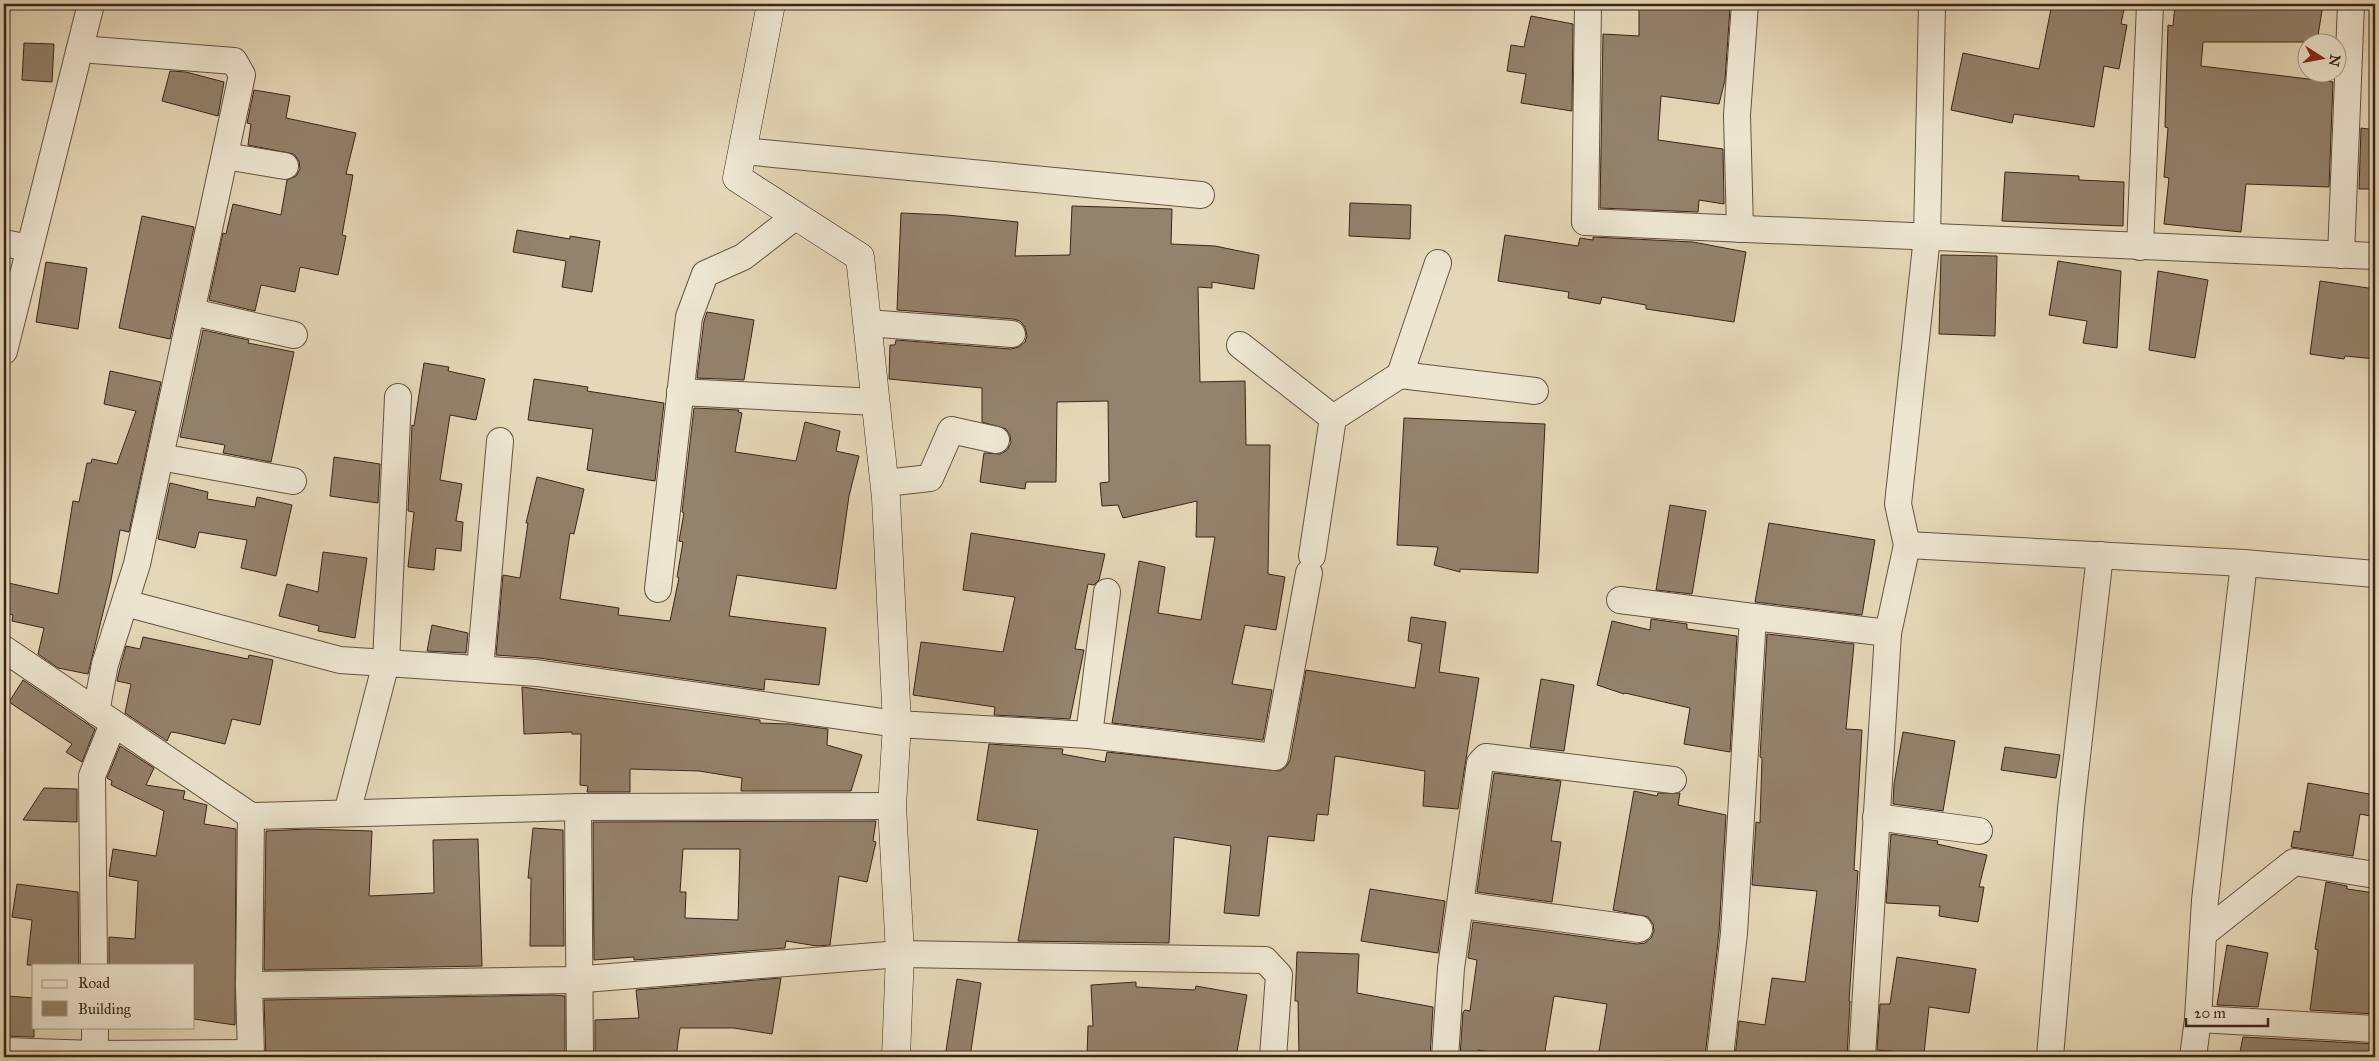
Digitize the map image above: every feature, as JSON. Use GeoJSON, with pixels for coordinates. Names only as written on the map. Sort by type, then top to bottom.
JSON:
{"type":"FeatureCollection","features":[{"type":"Feature","properties":{"kind":"street"},"geometry":{"type":"LineString","coordinates":[[4,351],[91,4]]}},
{"type":"Feature","properties":{"kind":"street"},"geometry":{"type":"LineString","coordinates":[[771,4],[738,178],[860,257],[884,483],[897,724],[892,806],[900,954],[896,1057]]}},
{"type":"Feature","properties":{"kind":"street"},"geometry":{"type":"LineString","coordinates":[[1588,4],[1585,222],[2375,256]]}},
{"type":"Feature","properties":{"kind":"street"},"geometry":{"type":"LineString","coordinates":[[1740,229],[1737,116],[1745,4]]}},
{"type":"Feature","properties":{"kind":"street"},"geometry":{"type":"LineString","coordinates":[[1862,1057],[1888,633],[1907,545],[1898,504],[1927,237],[1932,4]]}},
{"type":"Feature","properties":{"kind":"street"},"geometry":{"type":"LineString","coordinates":[[2140,247],[2150,4]]}},
{"type":"Feature","properties":{"kind":"street"},"geometry":{"type":"LineString","coordinates":[[2341,256],[2351,4]]}},
{"type":"Feature","properties":{"kind":"street"},"geometry":{"type":"LineString","coordinates":[[80,49],[234,61],[242,75],[137,564],[105,664],[104,718],[92,776],[94,964]]}},
{"type":"Feature","properties":{"kind":"street"},"geometry":{"type":"LineString","coordinates":[[743,151],[1201,195]]}},
{"type":"Feature","properties":{"kind":"street"},"geometry":{"type":"LineString","coordinates":[[225,156],[285,166]]}},
{"type":"Feature","properties":{"kind":"street"},"geometry":{"type":"LineString","coordinates":[[658,589],[689,317],[705,274],[743,257],[796,216]]}},
{"type":"Feature","properties":{"kind":"street"},"geometry":{"type":"LineString","coordinates":[[4,243],[29,248]]}},
{"type":"Feature","properties":{"kind":"street"},"geometry":{"type":"LineString","coordinates":[[1400,376],[1438,263]]}},
{"type":"Feature","properties":{"kind":"street"},"geometry":{"type":"LineString","coordinates":[[192,312],[294,335]]}},
{"type":"Feature","properties":{"kind":"street"},"geometry":{"type":"LineString","coordinates":[[867,323],[1012,334]]}},
{"type":"Feature","properties":{"kind":"street"},"geometry":{"type":"LineString","coordinates":[[1240,345],[1333,418]]}},
{"type":"Feature","properties":{"kind":"street"},"geometry":{"type":"LineString","coordinates":[[125,603],[340,660],[537,673],[897,724],[1089,735],[1275,757],[1310,564],[1333,418],[1400,376],[1535,391]]}},
{"type":"Feature","properties":{"kind":"street"},"geometry":{"type":"LineString","coordinates":[[680,392],[876,402]]}},
{"type":"Feature","properties":{"kind":"street"},"geometry":{"type":"LineString","coordinates":[[347,813],[386,663],[398,397]]}},
{"type":"Feature","properties":{"kind":"street"},"geometry":{"type":"LineString","coordinates":[[884,483],[930,478],[951,430],[996,440]]}},
{"type":"Feature","properties":{"kind":"street"},"geometry":{"type":"LineString","coordinates":[[480,669],[500,441]]}},
{"type":"Feature","properties":{"kind":"street"},"geometry":{"type":"LineString","coordinates":[[160,458],[292,481]]}},
{"type":"Feature","properties":{"kind":"street"},"geometry":{"type":"LineString","coordinates":[[1907,545],[2100,555],[2375,574]]}},
{"type":"Feature","properties":{"kind":"street"},"geometry":{"type":"LineString","coordinates":[[2050,1057],[2070,808],[2100,555]]}},
{"type":"Feature","properties":{"kind":"street"},"geometry":{"type":"LineString","coordinates":[[2193,1057],[2198,1019],[2205,900],[2244,564]]}},
{"type":"Feature","properties":{"kind":"street"},"geometry":{"type":"LineString","coordinates":[[1089,735],[1107,592]]}},
{"type":"Feature","properties":{"kind":"street"},"geometry":{"type":"LineString","coordinates":[[1620,600],[1888,633]]}},
{"type":"Feature","properties":{"kind":"street"},"geometry":{"type":"LineString","coordinates":[[1720,1057],[1734,933],[1753,617]]}},
{"type":"Feature","properties":{"kind":"street"},"geometry":{"type":"LineString","coordinates":[[4,649],[251,816],[578,807],[892,806]]}},
{"type":"Feature","properties":{"kind":"street"},"geometry":{"type":"LineString","coordinates":[[1449,1057],[1451,968],[1480,763],[1486,757],[1673,780]]}},
{"type":"Feature","properties":{"kind":"street"},"geometry":{"type":"LineString","coordinates":[[578,807],[580,1057]]}},
{"type":"Feature","properties":{"kind":"street"},"geometry":{"type":"LineString","coordinates":[[14,1053],[251,1055],[249,985],[251,816]]}},
{"type":"Feature","properties":{"kind":"street"},"geometry":{"type":"LineString","coordinates":[[1876,818],[1979,831]]}},
{"type":"Feature","properties":{"kind":"street"},"geometry":{"type":"LineString","coordinates":[[2203,934],[2294,862],[2375,875]]}},
{"type":"Feature","properties":{"kind":"street"},"geometry":{"type":"LineString","coordinates":[[1461,905],[1639,929]]}},
{"type":"Feature","properties":{"kind":"street"},"geometry":{"type":"LineString","coordinates":[[249,985],[580,979],[900,954],[1265,960],[1279,975],[1273,1057]]}},
{"type":"Feature","properties":{"kind":"street"},"geometry":{"type":"LineString","coordinates":[[2198,1019],[2375,1029]]}},
{"type":"Feature","properties":{"kind":"street"},"geometry":{"type":"LineString","coordinates":[[95,1028],[95,1054]]}},
{"type":"Feature","properties":{"kind":"building"},"geometry":{"type":"Polygon","coordinates":[[[1639,4],[1704,4],[1730,8],[1725,80],[1719,104],[1661,96],[1658,140],[1723,149],[1724,204],[1699,200],[1698,212],[1600,208],[1603,34],[1639,36],[1639,4]]]}},
{"type":"Feature","properties":{"kind":"building"},"geometry":{"type":"Polygon","coordinates":[[[2052,4],[2125,4],[2121,24],[2127,25],[2119,69],[2104,66],[2094,127],[2014,114],[2012,123],[1951,110],[1963,53],[2039,69],[2052,4]]]}},
{"type":"Feature","properties":{"kind":"building"},"geometry":{"type":"Polygon","coordinates":[[[2175,4],[2323,4],[2319,32],[2296,32],[2296,42],[2203,42],[2201,66],[2296,78],[2296,82],[2333,82],[2329,187],[2246,184],[2241,232],[2164,224],[2169,178],[2164,177],[2168,128],[2165,127],[2168,25],[2173,26],[2175,4]]]}},
{"type":"Feature","properties":{"kind":"building"},"geometry":{"type":"Polygon","coordinates":[[[1531,16],[1573,24],[1572,111],[1521,103],[1526,74],[1507,71],[1511,45],[1524,47],[1531,16]]]}},
{"type":"Feature","properties":{"kind":"building"},"geometry":{"type":"Polygon","coordinates":[[[24,43],[54,44],[52,82],[22,80],[24,43]]]}},
{"type":"Feature","properties":{"kind":"building"},"geometry":{"type":"Polygon","coordinates":[[[170,71],[186,72],[224,82],[218,116],[162,101],[170,71]]]}},
{"type":"Feature","properties":{"kind":"building"},"geometry":{"type":"Polygon","coordinates":[[[254,90],[290,96],[286,118],[356,133],[346,174],[353,175],[342,235],[346,236],[338,275],[300,267],[295,292],[261,285],[255,311],[209,300],[223,233],[226,234],[233,204],[281,215],[287,180],[296,176],[300,169],[299,161],[294,154],[248,145],[251,124],[247,123],[254,90]]]}},
{"type":"Feature","properties":{"kind":"building"},"geometry":{"type":"Polygon","coordinates":[[[2361,128],[2375,130],[2375,189],[2359,189],[2361,128]]]}},
{"type":"Feature","properties":{"kind":"building"},"geometry":{"type":"Polygon","coordinates":[[[2005,172],[2079,176],[2079,180],[2124,182],[2123,226],[2002,221],[2005,172]]]}},
{"type":"Feature","properties":{"kind":"building"},"geometry":{"type":"Polygon","coordinates":[[[1350,203],[1411,205],[1410,239],[1349,236],[1350,203]]]}},
{"type":"Feature","properties":{"kind":"building"},"geometry":{"type":"Polygon","coordinates":[[[1072,206],[1172,209],[1171,244],[1215,246],[1259,255],[1254,289],[1212,282],[1212,288],[1198,287],[1200,382],[1245,381],[1246,445],[1270,445],[1268,574],[1285,577],[1276,630],[1245,625],[1232,684],[1272,690],[1263,740],[1112,723],[1139,561],[1165,567],[1158,613],[1201,620],[1215,537],[1196,537],[1197,501],[1123,518],[1118,505],[1102,506],[1100,483],[1109,482],[1108,401],[1057,402],[1056,482],[1026,482],[1025,489],[980,482],[984,453],[1001,454],[1007,450],[1011,443],[1010,435],[1006,429],[982,422],[982,388],[889,379],[890,345],[895,345],[896,340],[1011,349],[1019,347],[1025,342],[1027,336],[1025,327],[1020,321],[1013,319],[897,310],[901,213],[947,215],[1018,222],[1015,256],[1070,255],[1072,206]]]}},
{"type":"Feature","properties":{"kind":"building"},"geometry":{"type":"Polygon","coordinates":[[[142,216],[194,227],[170,339],[119,328],[142,216]]]}},
{"type":"Feature","properties":{"kind":"building"},"geometry":{"type":"Polygon","coordinates":[[[517,230],[570,239],[570,236],[600,241],[592,292],[562,287],[566,261],[513,252],[517,230]]]}},
{"type":"Feature","properties":{"kind":"building"},"geometry":{"type":"Polygon","coordinates":[[[1505,235],[1578,246],[1580,238],[1593,240],[1593,237],[1693,242],[1746,252],[1734,322],[1646,309],[1646,305],[1602,297],[1600,304],[1568,298],[1569,292],[1498,281],[1505,235]]]}},
{"type":"Feature","properties":{"kind":"building"},"geometry":{"type":"Polygon","coordinates":[[[1941,255],[1997,256],[1995,336],[1939,334],[1941,255]]]}},
{"type":"Feature","properties":{"kind":"building"},"geometry":{"type":"Polygon","coordinates":[[[2058,261],[2121,271],[2117,348],[2083,343],[2087,321],[2049,315],[2058,261]]]}},
{"type":"Feature","properties":{"kind":"building"},"geometry":{"type":"Polygon","coordinates":[[[46,262],[87,268],[78,329],[36,322],[46,262]]]}},
{"type":"Feature","properties":{"kind":"building"},"geometry":{"type":"Polygon","coordinates":[[[2158,271],[2208,280],[2195,358],[2149,350],[2158,271]]]}},
{"type":"Feature","properties":{"kind":"building"},"geometry":{"type":"Polygon","coordinates":[[[2320,281],[2375,289],[2375,359],[2345,356],[2344,359],[2310,354],[2320,281]]]}},
{"type":"Feature","properties":{"kind":"building"},"geometry":{"type":"Polygon","coordinates":[[[707,312],[754,320],[744,380],[697,378],[704,321],[707,312]]]}},
{"type":"Feature","properties":{"kind":"building"},"geometry":{"type":"Polygon","coordinates":[[[203,330],[249,340],[248,343],[294,352],[271,462],[223,453],[225,445],[180,437],[203,330]]]}},
{"type":"Feature","properties":{"kind":"building"},"geometry":{"type":"Polygon","coordinates":[[[424,363],[449,367],[448,371],[485,379],[476,420],[450,415],[440,480],[462,484],[456,521],[463,522],[461,551],[436,548],[434,570],[408,567],[414,512],[408,511],[412,425],[414,426],[424,363]]]}},
{"type":"Feature","properties":{"kind":"building"},"geometry":{"type":"Polygon","coordinates":[[[110,371],[161,382],[129,532],[120,530],[111,580],[88,674],[58,668],[38,654],[44,628],[12,621],[13,615],[4,613],[4,582],[58,594],[73,501],[79,502],[87,463],[91,463],[92,459],[117,464],[136,411],[104,404],[110,371]]]}},
{"type":"Feature","properties":{"kind":"building"},"geometry":{"type":"Polygon","coordinates":[[[534,379],[588,387],[587,391],[664,403],[655,481],[587,470],[593,429],[528,420],[534,379]]]}},
{"type":"Feature","properties":{"kind":"building"},"geometry":{"type":"Polygon","coordinates":[[[694,408],[739,410],[738,412],[742,413],[735,452],[796,461],[805,422],[840,431],[836,451],[859,456],[849,496],[836,589],[737,575],[729,616],[826,628],[819,685],[765,679],[764,690],[539,658],[496,655],[503,575],[520,578],[528,523],[526,523],[537,477],[584,489],[574,534],[570,533],[560,599],[619,608],[618,615],[670,621],[679,578],[677,577],[683,542],[679,541],[684,513],[682,512],[694,408]]]}},
{"type":"Feature","properties":{"kind":"building"},"geometry":{"type":"Polygon","coordinates":[[[1404,418],[1545,424],[1538,573],[1460,569],[1460,572],[1434,565],[1438,547],[1397,545],[1404,418]]]}},
{"type":"Feature","properties":{"kind":"building"},"geometry":{"type":"Polygon","coordinates":[[[334,457],[380,464],[378,503],[330,496],[334,457]]]}},
{"type":"Feature","properties":{"kind":"building"},"geometry":{"type":"Polygon","coordinates":[[[170,483],[208,492],[207,499],[255,507],[257,497],[292,505],[276,576],[241,568],[247,540],[199,532],[195,548],[158,539],[170,483]]]}},
{"type":"Feature","properties":{"kind":"building"},"geometry":{"type":"Polygon","coordinates":[[[1670,505],[1706,511],[1692,594],[1656,590],[1670,505]]]}},
{"type":"Feature","properties":{"kind":"building"},"geometry":{"type":"Polygon","coordinates":[[[1769,523],[1875,540],[1862,615],[1755,602],[1769,523]]]}},
{"type":"Feature","properties":{"kind":"building"},"geometry":{"type":"Polygon","coordinates":[[[971,533],[1105,554],[1099,580],[1094,585],[1088,584],[1075,649],[1084,650],[1070,719],[994,715],[995,707],[913,695],[921,642],[1003,652],[1015,597],[963,590],[971,533]]]}},
{"type":"Feature","properties":{"kind":"building"},"geometry":{"type":"Polygon","coordinates":[[[323,552],[367,558],[355,638],[318,631],[319,626],[279,616],[287,584],[318,592],[323,552]]]}},
{"type":"Feature","properties":{"kind":"building"},"geometry":{"type":"Polygon","coordinates":[[[1411,617],[1446,622],[1439,672],[1479,678],[1458,809],[1423,806],[1425,771],[1335,756],[1328,815],[1317,814],[1314,841],[1268,836],[1259,916],[1224,913],[1231,846],[1174,837],[1169,943],[1018,941],[1038,830],[977,820],[989,744],[1063,749],[1062,754],[1105,762],[1107,752],[1280,771],[1286,767],[1290,760],[1306,670],[1415,688],[1422,644],[1408,641],[1411,617]]]}},
{"type":"Feature","properties":{"kind":"building"},"geometry":{"type":"Polygon","coordinates":[[[1651,619],[1687,624],[1687,629],[1737,636],[1730,752],[1684,744],[1690,708],[1624,694],[1597,685],[1612,621],[1650,630],[1651,619]]]}},
{"type":"Feature","properties":{"kind":"building"},"geometry":{"type":"Polygon","coordinates":[[[432,625],[468,633],[466,653],[427,651],[432,625]]]}},
{"type":"Feature","properties":{"kind":"building"},"geometry":{"type":"Polygon","coordinates":[[[1767,634],[1854,644],[1846,729],[1862,730],[1854,870],[1858,871],[1847,1057],[1735,1057],[1739,1021],[1765,1025],[1772,978],[1805,982],[1817,891],[1752,885],[1756,822],[1760,823],[1762,758],[1760,757],[1767,634]]]}},
{"type":"Feature","properties":{"kind":"building"},"geometry":{"type":"Polygon","coordinates":[[[143,637],[248,659],[249,655],[273,660],[260,725],[232,719],[225,744],[171,732],[167,741],[125,713],[131,684],[117,681],[120,668],[126,646],[140,649],[143,637]]]}},
{"type":"Feature","properties":{"kind":"building"},"geometry":{"type":"Polygon","coordinates":[[[1541,679],[1574,685],[1564,751],[1530,747],[1541,679]]]}},
{"type":"Feature","properties":{"kind":"building"},"geometry":{"type":"Polygon","coordinates":[[[23,680],[95,729],[82,762],[66,752],[72,744],[9,702],[23,680]]]}},
{"type":"Feature","properties":{"kind":"building"},"geometry":{"type":"Polygon","coordinates":[[[522,687],[760,720],[760,723],[789,724],[828,729],[827,745],[862,755],[851,791],[741,791],[742,778],[699,771],[630,769],[630,792],[587,792],[588,786],[580,785],[581,734],[572,734],[572,732],[524,734],[522,687]]]}},
{"type":"Feature","properties":{"kind":"building"},"geometry":{"type":"Polygon","coordinates":[[[1903,732],[1955,741],[1943,811],[1893,804],[1894,784],[1903,732]]]}},
{"type":"Feature","properties":{"kind":"building"},"geometry":{"type":"Polygon","coordinates":[[[120,746],[154,768],[146,785],[185,791],[183,799],[207,805],[204,824],[236,829],[235,1025],[195,1019],[195,964],[109,964],[109,937],[135,939],[138,881],[109,876],[113,849],[156,856],[164,811],[111,785],[112,781],[107,778],[120,746]]]}},
{"type":"Feature","properties":{"kind":"building"},"geometry":{"type":"Polygon","coordinates":[[[2005,747],[2060,755],[2056,778],[2001,770],[2005,747]]]}},
{"type":"Feature","properties":{"kind":"building"},"geometry":{"type":"Polygon","coordinates":[[[1494,773],[1561,781],[1551,841],[1561,842],[1552,902],[1477,892],[1494,773]]]}},
{"type":"Feature","properties":{"kind":"building"},"geometry":{"type":"Polygon","coordinates":[[[2308,783],[2375,795],[2375,817],[2360,814],[2353,856],[2291,847],[2294,831],[2300,832],[2308,783]]]}},
{"type":"Feature","properties":{"kind":"building"},"geometry":{"type":"Polygon","coordinates":[[[44,788],[77,789],[77,822],[23,820],[44,788]]]}},
{"type":"Feature","properties":{"kind":"building"},"geometry":{"type":"Polygon","coordinates":[[[1634,791],[1657,796],[1658,793],[1680,793],[1678,805],[1726,815],[1719,932],[1705,1057],[1598,1057],[1607,1004],[1554,996],[1544,1057],[1523,1057],[1478,1050],[1478,1057],[1460,1057],[1463,1012],[1465,1010],[1470,1011],[1477,960],[1468,958],[1473,922],[1637,944],[1645,943],[1651,938],[1654,931],[1653,924],[1648,917],[1613,910],[1634,791]]]}},
{"type":"Feature","properties":{"kind":"building"},"geometry":{"type":"Polygon","coordinates":[[[876,821],[873,841],[876,842],[867,882],[839,876],[830,945],[817,946],[786,941],[785,948],[634,960],[634,957],[594,960],[593,822],[876,821]],[[683,849],[680,892],[686,892],[685,918],[738,920],[740,849],[683,849]]]}},
{"type":"Feature","properties":{"kind":"building"},"geometry":{"type":"Polygon","coordinates":[[[533,828],[563,830],[564,946],[530,946],[531,878],[528,878],[533,828]]]}},
{"type":"Feature","properties":{"kind":"building"},"geometry":{"type":"Polygon","coordinates":[[[307,829],[372,831],[369,896],[434,893],[433,840],[478,839],[482,966],[264,970],[266,831],[307,829]]]}},
{"type":"Feature","properties":{"kind":"building"},"geometry":{"type":"Polygon","coordinates":[[[1891,834],[1938,841],[1937,844],[1987,855],[1979,887],[1984,887],[1978,922],[1939,916],[1940,906],[1886,903],[1891,834]]]}},
{"type":"Feature","properties":{"kind":"building"},"geometry":{"type":"Polygon","coordinates":[[[2326,882],[2347,886],[2347,889],[2375,893],[2375,1014],[2310,1010],[2318,950],[2315,949],[2326,882]]]}},
{"type":"Feature","properties":{"kind":"building"},"geometry":{"type":"Polygon","coordinates":[[[17,884],[78,892],[79,964],[27,965],[32,920],[12,917],[17,884]]]}},
{"type":"Feature","properties":{"kind":"building"},"geometry":{"type":"Polygon","coordinates":[[[1370,889],[1445,901],[1438,953],[1361,941],[1370,889]]]}},
{"type":"Feature","properties":{"kind":"building"},"geometry":{"type":"Polygon","coordinates":[[[2227,945],[2268,953],[2258,1007],[2217,1005],[2227,945]]]}},
{"type":"Feature","properties":{"kind":"building"},"geometry":{"type":"Polygon","coordinates":[[[1297,952],[1359,954],[1357,993],[1433,1007],[1430,1057],[1299,1057],[1298,1001],[1295,1001],[1297,952]]]}},
{"type":"Feature","properties":{"kind":"building"},"geometry":{"type":"Polygon","coordinates":[[[1897,957],[1976,969],[1969,1013],[1929,1007],[1924,1054],[1877,1050],[1880,1004],[1890,1004],[1897,957]]]}},
{"type":"Feature","properties":{"kind":"building"},"geometry":{"type":"Polygon","coordinates":[[[781,978],[772,1034],[734,1028],[680,1028],[676,1057],[595,1057],[595,1020],[639,1018],[636,990],[781,978]]]}},
{"type":"Feature","properties":{"kind":"building"},"geometry":{"type":"Polygon","coordinates":[[[957,979],[981,983],[970,1057],[945,1057],[957,979]]]}},
{"type":"Feature","properties":{"kind":"building"},"geometry":{"type":"Polygon","coordinates":[[[1136,982],[1136,987],[1195,990],[1196,986],[1247,995],[1236,1057],[1087,1057],[1088,1026],[1093,1026],[1091,985],[1136,982]]]}},
{"type":"Feature","properties":{"kind":"building"},"geometry":{"type":"Polygon","coordinates":[[[7,996],[32,998],[32,1028],[34,1028],[34,1037],[4,1036],[7,996]]]}},
{"type":"Feature","properties":{"kind":"building"},"geometry":{"type":"Polygon","coordinates":[[[565,996],[565,1057],[266,1057],[264,1000],[565,996]]]}},
{"type":"Feature","properties":{"kind":"building"},"geometry":{"type":"Polygon","coordinates":[[[2243,1037],[2375,1044],[2375,1057],[2239,1057],[2243,1037]]]}}]}
